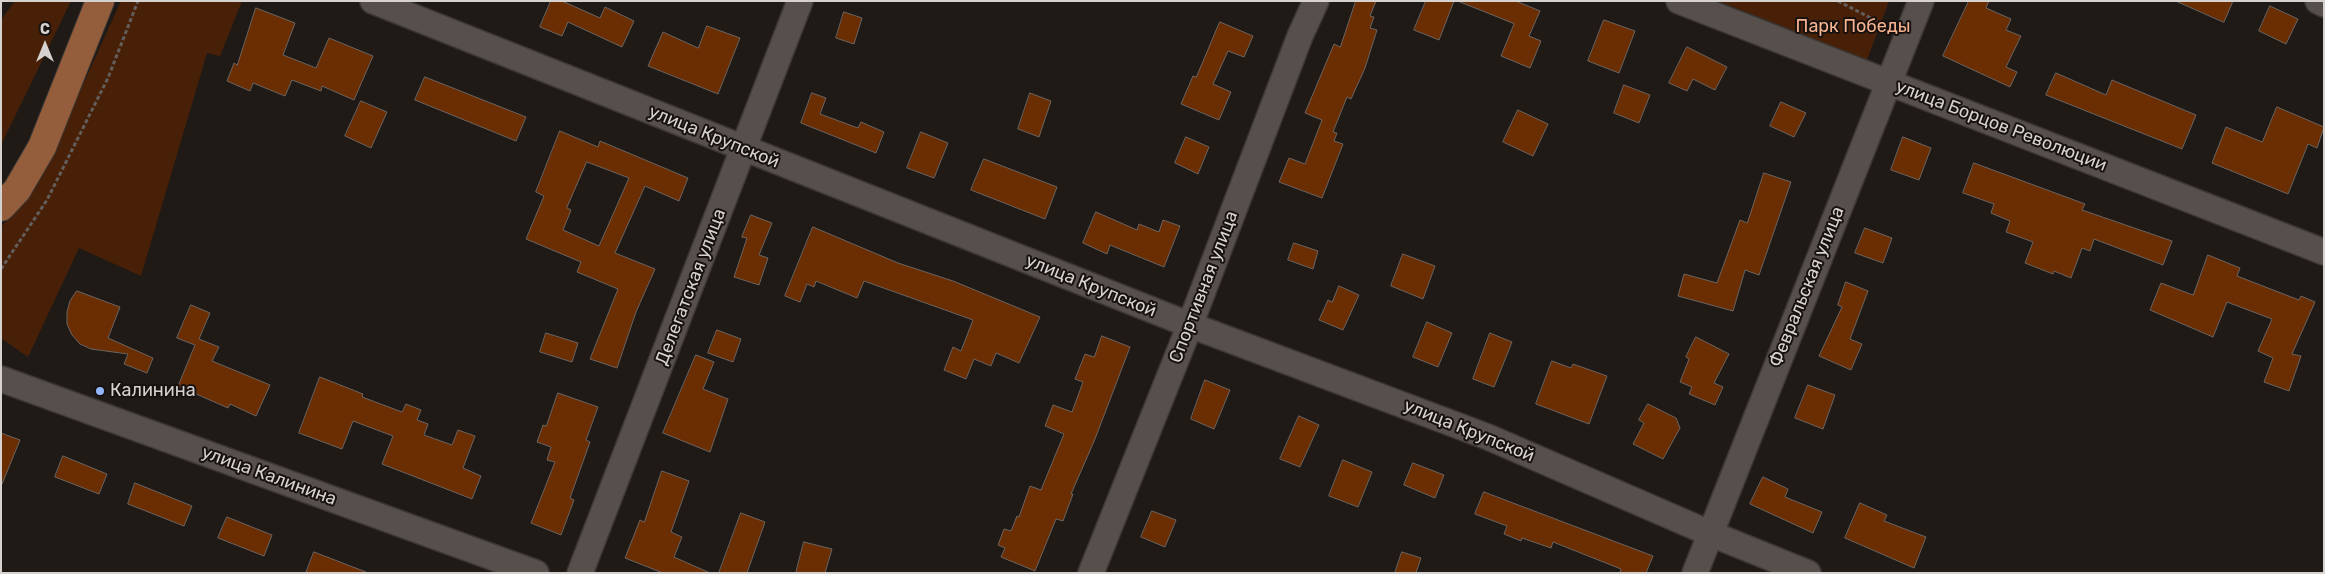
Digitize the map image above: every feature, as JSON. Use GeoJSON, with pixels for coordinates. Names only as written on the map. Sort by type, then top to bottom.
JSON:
{"type":"FeatureCollection","features":[{"type":"Feature","properties":{"kind":"main road"},"geometry":{"type":"LineString","coordinates":[[1,208],[17,190],[42,147],[100,1]]}},
{"type":"Feature","properties":{"kind":"street","name":"улица Крупской"},"geometry":{"type":"LineString","coordinates":[[372,1],[1190,325],[1488,437],[1709,533],[1808,573]]}},
{"type":"Feature","properties":{"kind":"street","name":"Делегатская улица"},"geometry":{"type":"LineString","coordinates":[[580,573],[745,149],[800,1]]}},
{"type":"Feature","properties":{"kind":"street","name":"Спортивная улица"},"geometry":{"type":"LineString","coordinates":[[1092,573],[1190,325],[1300,36],[1316,1]]}},
{"type":"Feature","properties":{"kind":"street","name":"улица Борцов Революции"},"geometry":{"type":"LineString","coordinates":[[1678,1],[2324,252]]}},
{"type":"Feature","properties":{"kind":"street","name":"Февральская улица"},"geometry":{"type":"LineString","coordinates":[[1695,573],[1709,533],[1921,1]]}},
{"type":"Feature","properties":{"kind":"street"},"geometry":{"type":"LineString","coordinates":[[2318,1],[2324,4]]}},
{"type":"Feature","properties":{"kind":"street","name":"улица Калинина"},"geometry":{"type":"LineString","coordinates":[[1,379],[536,573]]}},
{"type":"Feature","properties":{"kind":"path"},"geometry":{"type":"LineString","coordinates":[[1,269],[47,200],[108,78],[138,1]]}},
{"type":"Feature","properties":{"kind":"path"},"geometry":{"type":"LineString","coordinates":[[1838,1],[1886,26]]}},
{"type":"Feature","properties":{"kind":"green space"},"geometry":{"type":"Polygon","coordinates":[[[15,1],[71,1],[1,145],[1,20],[15,1]]]}},
{"type":"Feature","properties":{"kind":"green space"},"geometry":{"type":"Polygon","coordinates":[[[121,1],[242,1],[220,56],[207,53],[141,276],[79,248],[28,357],[1,338],[1,227],[36,188],[121,1]]]}},
{"type":"Feature","properties":{"kind":"green space","name":"Парк Победы"},"geometry":{"type":"Polygon","coordinates":[[[1718,1],[1889,1],[1867,60],[1718,1]]]}},
{"type":"Feature","properties":{"kind":"building"},"geometry":{"type":"Polygon","coordinates":[[[551,1],[562,1],[600,18],[605,7],[634,21],[622,47],[568,22],[562,36],[540,27],[551,1]]]}},
{"type":"Feature","properties":{"kind":"building"},"geometry":{"type":"Polygon","coordinates":[[[1356,1],[1376,1],[1370,16],[1374,17],[1370,28],[1377,30],[1365,68],[1351,99],[1347,97],[1333,132],[1337,133],[1334,141],[1343,144],[1322,198],[1279,182],[1289,158],[1305,164],[1322,120],[1305,113],[1334,44],[1340,47],[1356,1]]]}},
{"type":"Feature","properties":{"kind":"building"},"geometry":{"type":"Polygon","coordinates":[[[1426,1],[1454,1],[1439,40],[1414,30],[1426,1]]]}},
{"type":"Feature","properties":{"kind":"building"},"geometry":{"type":"Polygon","coordinates":[[[1458,1],[1516,1],[1540,11],[1529,36],[1541,41],[1530,68],[1501,56],[1514,24],[1458,1]]]}},
{"type":"Feature","properties":{"kind":"building"},"geometry":{"type":"Polygon","coordinates":[[[1969,1],[1989,1],[1986,8],[2011,19],[2006,30],[2021,36],[2006,67],[2017,72],[2010,87],[1943,56],[1969,1]]]}},
{"type":"Feature","properties":{"kind":"building"},"geometry":{"type":"Polygon","coordinates":[[[2176,1],[2233,1],[2224,22],[2176,1]]]}},
{"type":"Feature","properties":{"kind":"building"},"geometry":{"type":"Polygon","coordinates":[[[2270,6],[2298,19],[2286,44],[2259,31],[2270,6]]]}},
{"type":"Feature","properties":{"kind":"building"},"geometry":{"type":"Polygon","coordinates":[[[256,8],[295,23],[283,55],[316,68],[329,38],[373,56],[354,100],[322,86],[321,91],[292,80],[285,96],[253,83],[250,91],[227,81],[234,63],[237,65],[256,8]]]}},
{"type":"Feature","properties":{"kind":"building"},"geometry":{"type":"Polygon","coordinates":[[[844,12],[862,18],[854,44],[836,38],[844,12]]]}},
{"type":"Feature","properties":{"kind":"building"},"geometry":{"type":"Polygon","coordinates":[[[1604,20],[1635,31],[1619,73],[1588,61],[1604,20]]]}},
{"type":"Feature","properties":{"kind":"building"},"geometry":{"type":"Polygon","coordinates":[[[1220,22],[1253,36],[1244,57],[1228,51],[1213,84],[1231,92],[1219,120],[1181,104],[1193,76],[1196,77],[1220,22]]]}},
{"type":"Feature","properties":{"kind":"building"},"geometry":{"type":"Polygon","coordinates":[[[707,26],[740,38],[718,94],[648,66],[663,32],[698,48],[707,26]]]}},
{"type":"Feature","properties":{"kind":"building"},"geometry":{"type":"Polygon","coordinates":[[[1687,47],[1727,67],[1715,90],[1693,79],[1687,91],[1669,83],[1687,47]]]}},
{"type":"Feature","properties":{"kind":"building"},"geometry":{"type":"Polygon","coordinates":[[[2056,73],[2106,95],[2112,80],[2196,115],[2182,149],[2046,95],[2056,73]]]}},
{"type":"Feature","properties":{"kind":"building"},"geometry":{"type":"Polygon","coordinates":[[[425,77],[526,117],[516,141],[415,100],[425,77]]]}},
{"type":"Feature","properties":{"kind":"building"},"geometry":{"type":"Polygon","coordinates":[[[1624,85],[1650,95],[1639,123],[1614,113],[1624,85]]]}},
{"type":"Feature","properties":{"kind":"building"},"geometry":{"type":"Polygon","coordinates":[[[812,93],[826,98],[820,114],[858,128],[861,122],[884,132],[876,153],[801,123],[812,93]]]}},
{"type":"Feature","properties":{"kind":"building"},"geometry":{"type":"Polygon","coordinates":[[[1030,93],[1051,101],[1039,137],[1018,129],[1030,93]]]}},
{"type":"Feature","properties":{"kind":"building"},"geometry":{"type":"Polygon","coordinates":[[[361,101],[387,112],[371,148],[345,136],[361,101]]]}},
{"type":"Feature","properties":{"kind":"building"},"geometry":{"type":"Polygon","coordinates":[[[1781,102],[1806,113],[1794,137],[1770,126],[1781,102]]]}},
{"type":"Feature","properties":{"kind":"building"},"geometry":{"type":"Polygon","coordinates":[[[2277,107],[2324,127],[2317,148],[2308,144],[2288,194],[2212,163],[2226,127],[2262,142],[2277,107]]]}},
{"type":"Feature","properties":{"kind":"building"},"geometry":{"type":"Polygon","coordinates":[[[1518,110],[1548,124],[1533,156],[1503,142],[1518,110]]]}},
{"type":"Feature","properties":{"kind":"building"},"geometry":{"type":"Polygon","coordinates":[[[560,131],[598,147],[600,141],[688,178],[679,201],[645,186],[615,253],[655,269],[636,312],[617,368],[590,359],[618,289],[577,272],[581,262],[526,239],[544,196],[536,192],[560,131]],[[587,162],[567,208],[571,210],[563,230],[599,246],[629,178],[587,162]]]}},
{"type":"Feature","properties":{"kind":"building"},"geometry":{"type":"Polygon","coordinates":[[[921,132],[948,143],[934,178],[907,168],[921,132]]]}},
{"type":"Feature","properties":{"kind":"building"},"geometry":{"type":"Polygon","coordinates":[[[1186,137],[1209,147],[1198,174],[1175,163],[1186,137]]]}},
{"type":"Feature","properties":{"kind":"building"},"geometry":{"type":"Polygon","coordinates":[[[1903,137],[1931,148],[1919,180],[1891,170],[1903,137]]]}},
{"type":"Feature","properties":{"kind":"building"},"geometry":{"type":"Polygon","coordinates":[[[984,159],[1057,187],[1045,219],[971,190],[984,159]]]}},
{"type":"Feature","properties":{"kind":"building"},"geometry":{"type":"Polygon","coordinates":[[[1974,163],[2085,204],[2082,210],[2172,241],[2163,265],[2094,239],[2090,251],[2082,248],[2071,278],[2054,271],[2053,274],[2025,263],[2033,242],[2006,232],[2010,221],[1991,213],[1994,204],[1963,193],[1974,163]]]}},
{"type":"Feature","properties":{"kind":"building"},"geometry":{"type":"Polygon","coordinates":[[[1764,173],[1791,182],[1759,275],[1745,270],[1733,311],[1678,296],[1684,274],[1717,283],[1740,220],[1747,223],[1764,173]]]}},
{"type":"Feature","properties":{"kind":"building"},"geometry":{"type":"Polygon","coordinates":[[[1096,212],[1137,230],[1139,224],[1159,232],[1163,220],[1180,226],[1164,267],[1110,245],[1107,254],[1083,243],[1096,212]]]}},
{"type":"Feature","properties":{"kind":"building"},"geometry":{"type":"Polygon","coordinates":[[[751,215],[772,223],[759,255],[768,258],[759,285],[734,277],[747,238],[742,237],[751,215]]]}},
{"type":"Feature","properties":{"kind":"building"},"geometry":{"type":"Polygon","coordinates":[[[813,227],[898,263],[953,281],[1040,317],[1019,363],[996,353],[991,366],[974,359],[966,379],[944,370],[953,347],[961,351],[973,320],[864,281],[857,298],[816,281],[814,287],[807,284],[800,302],[785,296],[813,227]]]}},
{"type":"Feature","properties":{"kind":"building"},"geometry":{"type":"Polygon","coordinates":[[[1865,228],[1892,238],[1883,263],[1855,253],[1865,228]]]}},
{"type":"Feature","properties":{"kind":"building"},"geometry":{"type":"Polygon","coordinates":[[[1294,243],[1318,251],[1313,269],[1288,260],[1294,243]]]}},
{"type":"Feature","properties":{"kind":"building"},"geometry":{"type":"Polygon","coordinates":[[[1403,254],[1435,266],[1423,299],[1391,286],[1403,254]]]}},
{"type":"Feature","properties":{"kind":"building"},"geometry":{"type":"Polygon","coordinates":[[[2208,255],[2240,268],[2237,276],[2299,300],[2301,296],[2315,302],[2292,354],[2301,356],[2289,391],[2264,382],[2273,358],[2258,351],[2272,319],[2227,302],[2213,337],[2150,310],[2161,283],[2193,295],[2208,255]]]}},
{"type":"Feature","properties":{"kind":"building"},"geometry":{"type":"Polygon","coordinates":[[[1846,282],[1868,291],[1850,339],[1862,344],[1851,370],[1819,356],[1842,307],[1838,305],[1846,282]]]}},
{"type":"Feature","properties":{"kind":"building"},"geometry":{"type":"Polygon","coordinates":[[[1339,286],[1359,295],[1343,330],[1319,320],[1328,300],[1332,302],[1339,286]]]}},
{"type":"Feature","properties":{"kind":"building"},"geometry":{"type":"Polygon","coordinates":[[[77,291],[120,307],[108,338],[153,358],[147,373],[124,364],[128,354],[91,349],[80,344],[72,335],[67,324],[67,312],[70,301],[77,291]]]}},
{"type":"Feature","properties":{"kind":"building"},"geometry":{"type":"Polygon","coordinates":[[[191,305],[210,313],[199,339],[219,347],[212,361],[270,385],[256,416],[230,404],[228,408],[178,386],[195,345],[177,338],[191,305]]]}},
{"type":"Feature","properties":{"kind":"building"},"geometry":{"type":"Polygon","coordinates":[[[1427,322],[1452,333],[1438,367],[1413,357],[1427,322]]]}},
{"type":"Feature","properties":{"kind":"building"},"geometry":{"type":"Polygon","coordinates":[[[717,330],[741,339],[733,362],[708,353],[717,330]]]}},
{"type":"Feature","properties":{"kind":"building"},"geometry":{"type":"Polygon","coordinates":[[[546,333],[578,343],[572,362],[540,352],[546,333]]]}},
{"type":"Feature","properties":{"kind":"building"},"geometry":{"type":"Polygon","coordinates":[[[1490,333],[1512,342],[1494,387],[1473,379],[1490,333]]]}},
{"type":"Feature","properties":{"kind":"building"},"geometry":{"type":"Polygon","coordinates":[[[1102,336],[1130,347],[1095,439],[1071,494],[1073,494],[1063,521],[1056,519],[1035,571],[1001,557],[1005,548],[998,545],[1004,529],[1011,531],[1017,516],[1019,517],[1030,486],[1041,490],[1064,434],[1045,426],[1053,405],[1072,412],[1083,382],[1075,379],[1085,354],[1094,357],[1102,336]]]}},
{"type":"Feature","properties":{"kind":"building"},"geometry":{"type":"Polygon","coordinates":[[[1696,337],[1729,354],[1714,383],[1723,387],[1715,405],[1689,394],[1692,387],[1680,382],[1689,359],[1686,357],[1696,337]]]}},
{"type":"Feature","properties":{"kind":"building"},"geometry":{"type":"Polygon","coordinates":[[[696,355],[714,362],[703,389],[728,399],[710,452],[663,433],[696,355]]]}},
{"type":"Feature","properties":{"kind":"building"},"geometry":{"type":"Polygon","coordinates":[[[1552,361],[1571,368],[1573,364],[1607,376],[1589,424],[1536,404],[1552,361]]]}},
{"type":"Feature","properties":{"kind":"building"},"geometry":{"type":"Polygon","coordinates":[[[320,377],[363,394],[362,397],[402,412],[406,404],[421,410],[417,420],[428,424],[424,435],[452,445],[458,430],[475,436],[463,468],[481,476],[472,499],[382,464],[393,436],[353,421],[342,449],[299,433],[320,377]]]}},
{"type":"Feature","properties":{"kind":"building"},"geometry":{"type":"Polygon","coordinates":[[[1205,380],[1230,390],[1214,429],[1191,419],[1205,380]]]}},
{"type":"Feature","properties":{"kind":"building"},"geometry":{"type":"Polygon","coordinates":[[[1808,385],[1835,395],[1823,429],[1795,418],[1808,385]]]}},
{"type":"Feature","properties":{"kind":"building"},"geometry":{"type":"Polygon","coordinates":[[[558,393],[598,407],[586,440],[590,442],[570,498],[574,500],[561,535],[531,523],[555,462],[547,460],[551,447],[537,442],[543,425],[546,426],[558,393]]]}},
{"type":"Feature","properties":{"kind":"building"},"geometry":{"type":"Polygon","coordinates":[[[1648,404],[1676,418],[1680,428],[1663,459],[1633,444],[1644,423],[1639,420],[1648,404]]]}},
{"type":"Feature","properties":{"kind":"building"},"geometry":{"type":"Polygon","coordinates":[[[1299,416],[1319,425],[1300,467],[1280,459],[1299,416]]]}},
{"type":"Feature","properties":{"kind":"building"},"geometry":{"type":"Polygon","coordinates":[[[1,433],[20,440],[2,484],[1,484],[1,433]]]}},
{"type":"Feature","properties":{"kind":"building"},"geometry":{"type":"Polygon","coordinates":[[[63,456],[107,474],[99,494],[55,477],[63,456]]]}},
{"type":"Feature","properties":{"kind":"building"},"geometry":{"type":"Polygon","coordinates":[[[1343,460],[1372,472],[1358,507],[1329,496],[1343,460]]]}},
{"type":"Feature","properties":{"kind":"building"},"geometry":{"type":"Polygon","coordinates":[[[1413,463],[1444,475],[1435,498],[1404,485],[1413,463]]]}},
{"type":"Feature","properties":{"kind":"building"},"geometry":{"type":"Polygon","coordinates":[[[662,471],[689,481],[671,532],[682,537],[674,557],[710,573],[663,573],[625,558],[640,520],[644,522],[662,471]]]}},
{"type":"Feature","properties":{"kind":"building"},"geometry":{"type":"Polygon","coordinates":[[[1763,477],[1788,489],[1785,497],[1822,512],[1813,533],[1750,504],[1763,477]]]}},
{"type":"Feature","properties":{"kind":"building"},"geometry":{"type":"Polygon","coordinates":[[[135,483],[192,506],[184,526],[128,504],[135,483]]]}},
{"type":"Feature","properties":{"kind":"building"},"geometry":{"type":"Polygon","coordinates":[[[1484,492],[1653,556],[1646,573],[1620,573],[1621,569],[1553,542],[1551,548],[1522,538],[1521,541],[1504,534],[1507,526],[1475,514],[1484,492]]]}},
{"type":"Feature","properties":{"kind":"building"},"geometry":{"type":"Polygon","coordinates":[[[1860,503],[1887,515],[1884,521],[1926,537],[1914,568],[1845,538],[1860,503]]]}},
{"type":"Feature","properties":{"kind":"building"},"geometry":{"type":"Polygon","coordinates":[[[1152,511],[1176,520],[1165,547],[1141,537],[1152,511]]]}},
{"type":"Feature","properties":{"kind":"building"},"geometry":{"type":"Polygon","coordinates":[[[741,513],[765,522],[747,573],[719,573],[741,513]]]}},
{"type":"Feature","properties":{"kind":"building"},"geometry":{"type":"Polygon","coordinates":[[[227,517],[272,535],[264,556],[218,538],[227,517]]]}},
{"type":"Feature","properties":{"kind":"building"},"geometry":{"type":"Polygon","coordinates":[[[804,542],[832,549],[825,573],[796,573],[804,542]]]}},
{"type":"Feature","properties":{"kind":"building"},"geometry":{"type":"Polygon","coordinates":[[[314,552],[366,572],[366,573],[306,573],[314,552]]]}},
{"type":"Feature","properties":{"kind":"building"},"geometry":{"type":"Polygon","coordinates":[[[1402,552],[1421,558],[1416,573],[1395,573],[1402,552]]]}},
{"type":"Feature","properties":{"kind":"place","name":"Калинина"},"geometry":{"type":"Point","coordinates":[100,391]}}]}
